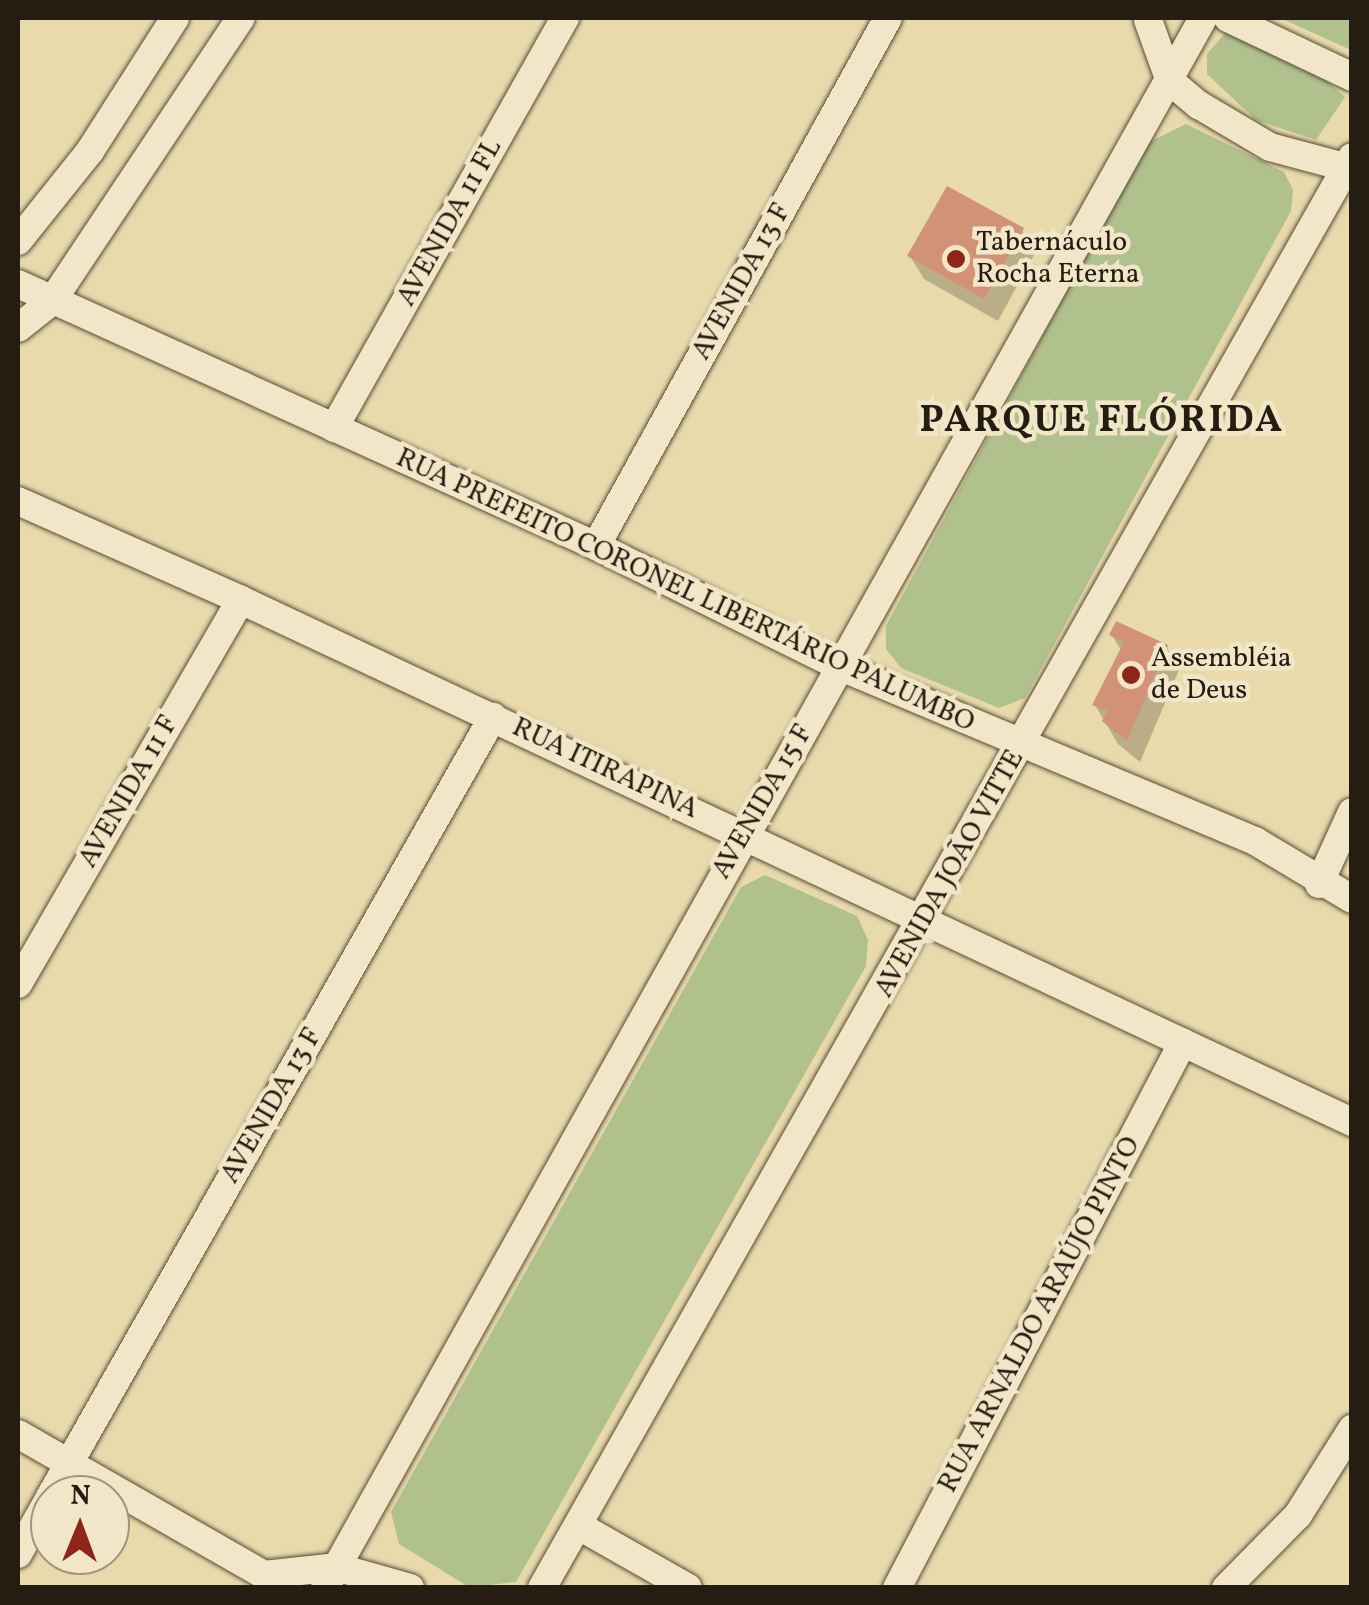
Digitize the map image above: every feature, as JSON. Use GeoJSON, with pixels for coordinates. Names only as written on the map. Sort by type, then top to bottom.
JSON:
{"type":"FeatureCollection","features":[{"type":"Feature","properties":{"kind":"street"},"geometry":{"type":"LineString","coordinates":[[18,241],[90,151],[175,18]]}},
{"type":"Feature","properties":{"kind":"street"},"geometry":{"type":"LineString","coordinates":[[18,328],[52,301],[241,18]]}},
{"type":"Feature","properties":{"kind":"street","name":"AVENIDA 11 FL"},"geometry":{"type":"LineString","coordinates":[[334,428],[565,18]]}},
{"type":"Feature","properties":{"kind":"street","name":"AVENIDA 13 F"},"geometry":{"type":"LineString","coordinates":[[596,546],[888,18]]}},
{"type":"Feature","properties":{"kind":"street"},"geometry":{"type":"LineString","coordinates":[[1151,18],[1170,80],[1252,138],[1349,165]]}},
{"type":"Feature","properties":{"kind":"street","name":"AVENIDA 15 F"},"geometry":{"type":"LineString","coordinates":[[330,1577],[1203,18]]}},
{"type":"Feature","properties":{"kind":"street"},"geometry":{"type":"LineString","coordinates":[[1228,18],[1352,77]]}},
{"type":"Feature","properties":{"kind":"street","name":"AVENIDA JOÃO VITTE"},"geometry":{"type":"LineString","coordinates":[[542,1588],[1349,165]]}},
{"type":"Feature","properties":{"kind":"street","name":"RUA PREFEITO CORONEL LIBERTÁRIO PALUMBO"},"geometry":{"type":"LineString","coordinates":[[18,284],[596,546],[841,668],[1255,840],[1319,884],[1352,899]]}},
{"type":"Feature","properties":{"kind":"street","name":"RUA ITIRAPINA"},"geometry":{"type":"LineString","coordinates":[[18,502],[493,717],[1352,1122]]}},
{"type":"Feature","properties":{"kind":"street","name":"AVENIDA 11 F"},"geometry":{"type":"LineString","coordinates":[[18,984],[241,600]]}},
{"type":"Feature","properties":{"kind":"street","name":"AVENIDA 13 F"},"geometry":{"type":"LineString","coordinates":[[62,1475],[493,717]]}},
{"type":"Feature","properties":{"kind":"street"},"geometry":{"type":"LineString","coordinates":[[1319,884],[1352,812]]}},
{"type":"Feature","properties":{"kind":"street","name":"RUA ARNALDO ARAÚJO PINTO"},"geometry":{"type":"LineString","coordinates":[[898,1588],[1183,1042]]}},
{"type":"Feature","properties":{"kind":"street"},"geometry":{"type":"LineString","coordinates":[[1226,1588],[1298,1515],[1352,1428]]}},
{"type":"Feature","properties":{"kind":"street"},"geometry":{"type":"LineString","coordinates":[[18,1434],[268,1581],[330,1577],[410,1588]]}},
{"type":"Feature","properties":{"kind":"street"},"geometry":{"type":"LineString","coordinates":[[579,1526],[688,1588]]}},
{"type":"Feature","properties":{"kind":"green space"},"geometry":{"type":"Polygon","coordinates":[[[1280,18],[1351,18],[1351,50],[1280,18]]]}},
{"type":"Feature","properties":{"kind":"green space"},"geometry":{"type":"Polygon","coordinates":[[[1225,33],[1303,60],[1345,97],[1316,140],[1256,120],[1207,74],[1207,54],[1225,33]]]}},
{"type":"Feature","properties":{"kind":"green space"},"geometry":{"type":"Polygon","coordinates":[[[1186,124],[1284,172],[1293,190],[1291,211],[1025,698],[999,708],[901,668],[886,649],[886,626],[1147,143],[1186,124]]]}},
{"type":"Feature","properties":{"kind":"green space"},"geometry":{"type":"Polygon","coordinates":[[[765,875],[857,916],[868,940],[866,966],[516,1582],[469,1587],[399,1544],[391,1512],[741,887],[765,875]]]}},
{"type":"Feature","properties":{"kind":"building"},"geometry":{"type":"Polygon","coordinates":[[[947,186],[1024,228],[984,299],[907,256],[947,186]]]}},
{"type":"Feature","properties":{"kind":"building","name":"Assembléia de Deus"},"geometry":{"type":"Polygon","coordinates":[[[1116,621],[1168,645],[1127,741],[1102,721],[1108,711],[1092,705],[1124,642],[1109,635],[1116,621]]]}},
{"type":"Feature","properties":{"kind":"place","name":"Tabernáculo Rocha Eterna"},"geometry":{"type":"Point","coordinates":[956,259]}},
{"type":"Feature","properties":{"kind":"place","name":"Assembléia de Deus"},"geometry":{"type":"Point","coordinates":[1131,675]}},
{"type":"Feature","properties":{"kind":"district","name":"PARQUE FLÓRIDA"},"geometry":{"type":"Point","coordinates":[1102,422]}}]}
